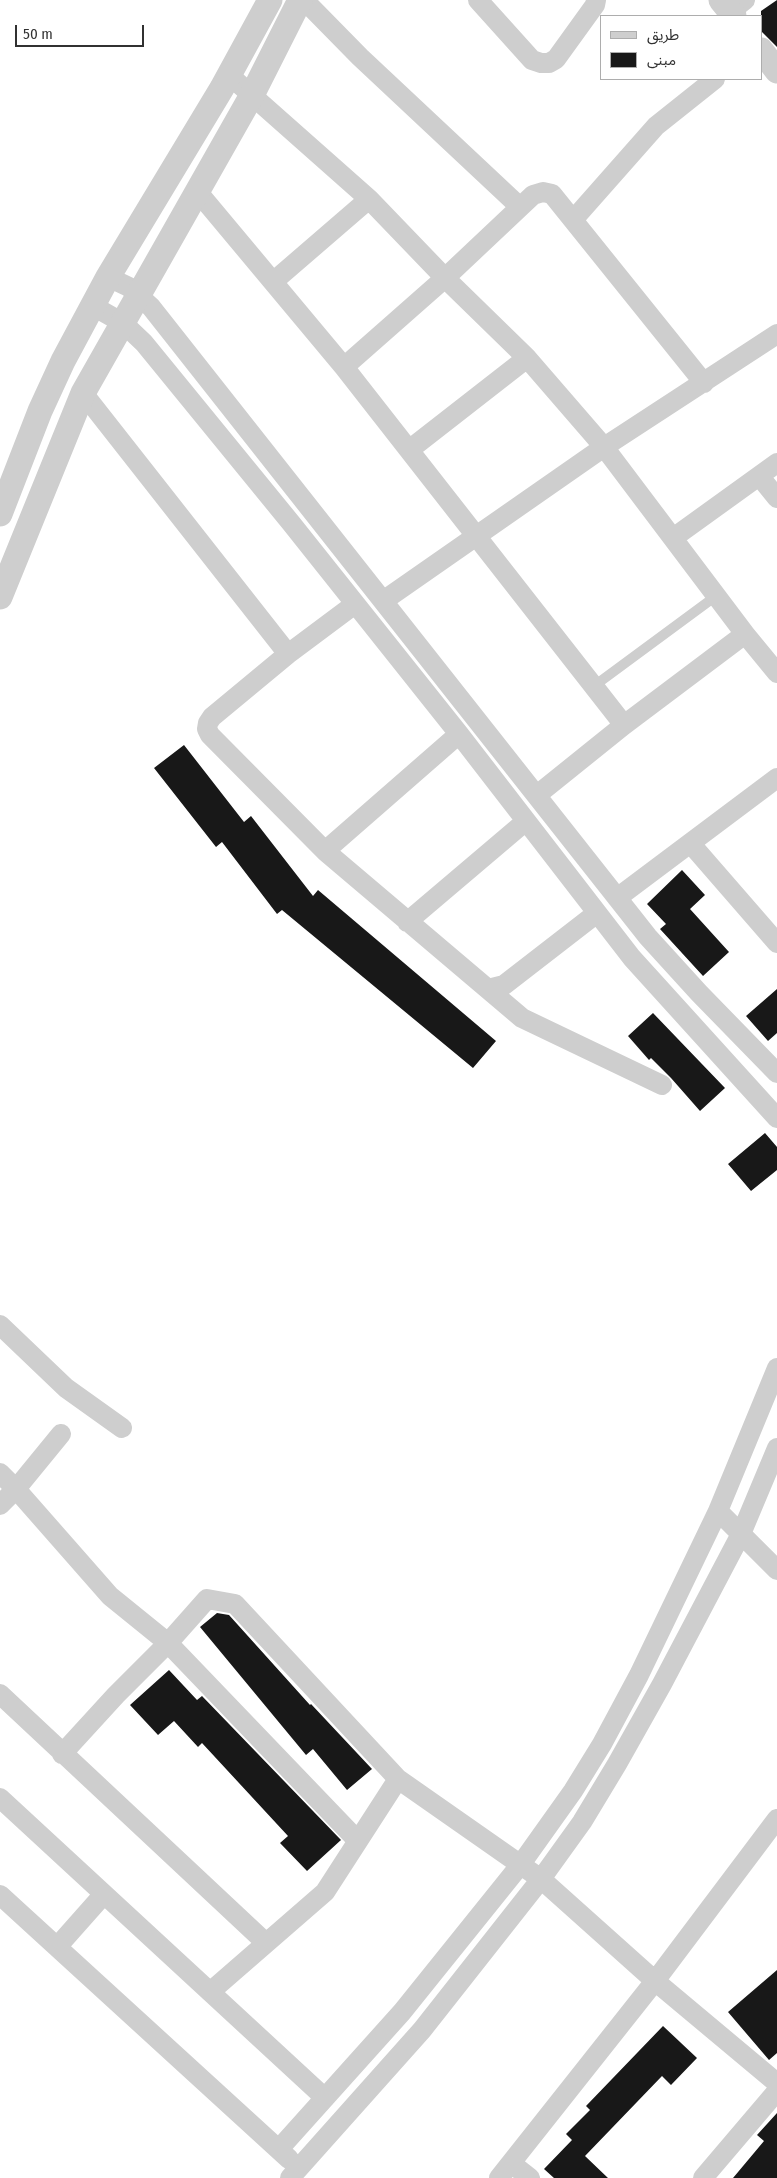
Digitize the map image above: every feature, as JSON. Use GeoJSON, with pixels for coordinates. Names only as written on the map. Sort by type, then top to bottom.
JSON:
{"type":"FeatureCollection","features":[{"type":"Feature","properties":{"kind":"street"},"geometry":{"type":"LineString","coordinates":[[0,514],[44,403],[63,361],[108,277],[229,75],[270,0]]}},
{"type":"Feature","properties":{"kind":"street"},"geometry":{"type":"LineString","coordinates":[[0,597],[83,393],[252,95],[302,0],[520,207]]}},
{"type":"Feature","properties":{"kind":"street"},"geometry":{"type":"LineString","coordinates":[[478,0],[532,60],[549,63],[556,59],[595,5],[596,0]]}},
{"type":"Feature","properties":{"kind":"street"},"geometry":{"type":"LineString","coordinates":[[762,51],[777,71]]}},
{"type":"Feature","properties":{"kind":"street"},"geometry":{"type":"LineString","coordinates":[[229,75],[369,199],[445,278],[527,358],[604,448],[745,634],[777,673]]}},
{"type":"Feature","properties":{"kind":"street"},"geometry":{"type":"LineString","coordinates":[[573,220],[656,126],[714,80]]}},
{"type":"Feature","properties":{"kind":"street"},"geometry":{"type":"LineString","coordinates":[[197,191],[344,367],[624,725]]}},
{"type":"Feature","properties":{"kind":"street"},"geometry":{"type":"LineString","coordinates":[[344,367],[445,278],[533,195],[543,192],[552,194],[704,383]]}},
{"type":"Feature","properties":{"kind":"street"},"geometry":{"type":"LineString","coordinates":[[274,281],[369,199]]}},
{"type":"Feature","properties":{"kind":"street"},"geometry":{"type":"LineString","coordinates":[[108,277],[139,294],[648,937],[699,993],[776,1068]]}},
{"type":"Feature","properties":{"kind":"street"},"geometry":{"type":"LineString","coordinates":[[93,306],[123,323],[144,343],[459,734],[597,913],[672,1004],[777,1118]]}},
{"type":"Feature","properties":{"kind":"street"},"geometry":{"type":"LineString","coordinates":[[383,601],[604,448],[777,334]]}},
{"type":"Feature","properties":{"kind":"street"},"geometry":{"type":"LineString","coordinates":[[409,450],[527,358]]}},
{"type":"Feature","properties":{"kind":"street"},"geometry":{"type":"LineString","coordinates":[[83,393],[288,654]]}},
{"type":"Feature","properties":{"kind":"street"},"geometry":{"type":"LineString","coordinates":[[673,538],[777,463]]}},
{"type":"Feature","properties":{"kind":"street"},"geometry":{"type":"LineString","coordinates":[[760,477],[777,498]]}},
{"type":"Feature","properties":{"kind":"street"},"geometry":{"type":"LineString","coordinates":[[355,604],[288,654],[212,717],[208,722],[210,735],[325,851],[522,1018],[662,1085]]}},
{"type":"Feature","properties":{"kind":"street"},"geometry":{"type":"LineString","coordinates":[[537,795],[624,725],[745,634]]}},
{"type":"Feature","properties":{"kind":"street"},"geometry":{"type":"LineString","coordinates":[[325,851],[459,734]]}},
{"type":"Feature","properties":{"kind":"street"},"geometry":{"type":"LineString","coordinates":[[617,898],[777,778]]}},
{"type":"Feature","properties":{"kind":"street"},"geometry":{"type":"LineString","coordinates":[[407,922],[526,821]]}},
{"type":"Feature","properties":{"kind":"street"},"geometry":{"type":"LineString","coordinates":[[691,844],[770,922],[777,943]]}},
{"type":"Feature","properties":{"kind":"street"},"geometry":{"type":"LineString","coordinates":[[488,989],[504,985],[597,913]]}},
{"type":"Feature","properties":{"kind":"street"},"geometry":{"type":"LineString","coordinates":[[0,1325],[66,1388],[122,1428]]}},
{"type":"Feature","properties":{"kind":"street"},"geometry":{"type":"LineString","coordinates":[[279,2149],[402,2012],[521,1864],[573,1792],[602,1744],[639,1675],[718,1511],[777,1368]]}},
{"type":"Feature","properties":{"kind":"street"},"geometry":{"type":"LineString","coordinates":[[0,1505],[16,1489],[61,1434]]}},
{"type":"Feature","properties":{"kind":"street"},"geometry":{"type":"LineString","coordinates":[[0,1895],[279,2149],[299,2175],[422,2030],[541,1880],[582,1822],[618,1764],[741,1534],[777,1448]]}},
{"type":"Feature","properties":{"kind":"street"},"geometry":{"type":"LineString","coordinates":[[0,1473],[110,1596],[168,1643],[358,1841]]}},
{"type":"Feature","properties":{"kind":"street"},"geometry":{"type":"LineString","coordinates":[[718,1511],[777,1570]]}},
{"type":"Feature","properties":{"kind":"street"},"geometry":{"type":"LineString","coordinates":[[62,1754],[116,1695],[168,1643],[207,1599],[235,1604],[398,1780],[521,1864],[655,1981],[777,2083]]}},
{"type":"Feature","properties":{"kind":"street"},"geometry":{"type":"LineString","coordinates":[[0,1694],[266,1943]]}},
{"type":"Feature","properties":{"kind":"street"},"geometry":{"type":"LineString","coordinates":[[210,1992],[325,1892],[398,1780]]}},
{"type":"Feature","properties":{"kind":"street"},"geometry":{"type":"LineString","coordinates":[[0,1798],[325,2098]]}},
{"type":"Feature","properties":{"kind":"street"},"geometry":{"type":"LineString","coordinates":[[530,2178],[505,2171],[655,1981],[777,1819]]}},
{"type":"Feature","properties":{"kind":"street"},"geometry":{"type":"LineString","coordinates":[[57,1947],[104,1894]]}},
{"type":"Feature","properties":{"kind":"street"},"geometry":{"type":"LineString","coordinates":[[402,2012],[422,2030]]}},
{"type":"Feature","properties":{"kind":"street"},"geometry":{"type":"LineString","coordinates":[[703,2178],[777,2091]]}},
{"type":"Feature","properties":{"kind":"lane"},"geometry":{"type":"LineString","coordinates":[[594,686],[716,596]]}},
{"type":"Feature","properties":{"kind":"building"},"geometry":{"type":"Polygon","coordinates":[[[777,0],[777,47],[762,32],[761,11],[777,0]]]}},
{"type":"Feature","properties":{"kind":"building"},"geometry":{"type":"Polygon","coordinates":[[[184,745],[244,822],[251,816],[313,896],[318,890],[496,1041],[473,1068],[282,910],[277,914],[222,842],[216,847],[154,768],[184,745]]]}},
{"type":"Feature","properties":{"kind":"building"},"geometry":{"type":"Polygon","coordinates":[[[682,870],[705,895],[690,909],[729,952],[703,976],[660,929],[666,924],[647,904],[682,870]]]}},
{"type":"Feature","properties":{"kind":"building"},"geometry":{"type":"Polygon","coordinates":[[[777,989],[777,1033],[768,1041],[746,1016],[777,989]]]}},
{"type":"Feature","properties":{"kind":"building"},"geometry":{"type":"Polygon","coordinates":[[[653,1013],[725,1088],[700,1111],[671,1078],[651,1058],[649,1060],[628,1036],[653,1013]]]}},
{"type":"Feature","properties":{"kind":"building"},"geometry":{"type":"Polygon","coordinates":[[[765,1133],[777,1147],[777,1170],[751,1191],[728,1164],[765,1133]]]}},
{"type":"Feature","properties":{"kind":"building"},"geometry":{"type":"Polygon","coordinates":[[[217,1613],[229,1615],[310,1705],[372,1769],[347,1790],[313,1749],[306,1755],[200,1627],[217,1613]]]}},
{"type":"Feature","properties":{"kind":"building"},"geometry":{"type":"Polygon","coordinates":[[[169,1670],[197,1700],[202,1696],[341,1840],[307,1871],[280,1843],[288,1836],[202,1743],[198,1747],[174,1721],[158,1735],[130,1705],[169,1670]]]}},
{"type":"Feature","properties":{"kind":"building"},"geometry":{"type":"Polygon","coordinates":[[[777,1970],[777,2053],[769,2060],[728,2012],[777,1970]]]}},
{"type":"Feature","properties":{"kind":"building"},"geometry":{"type":"Polygon","coordinates":[[[663,2026],[697,2058],[671,2085],[662,2076],[585,2156],[608,2178],[554,2178],[544,2169],[572,2140],[566,2134],[590,2110],[586,2106],[663,2026]]]}},
{"type":"Feature","properties":{"kind":"building"},"geometry":{"type":"Polygon","coordinates":[[[777,2113],[777,2178],[733,2178],[764,2141],[757,2135],[777,2113]]]}}]}
